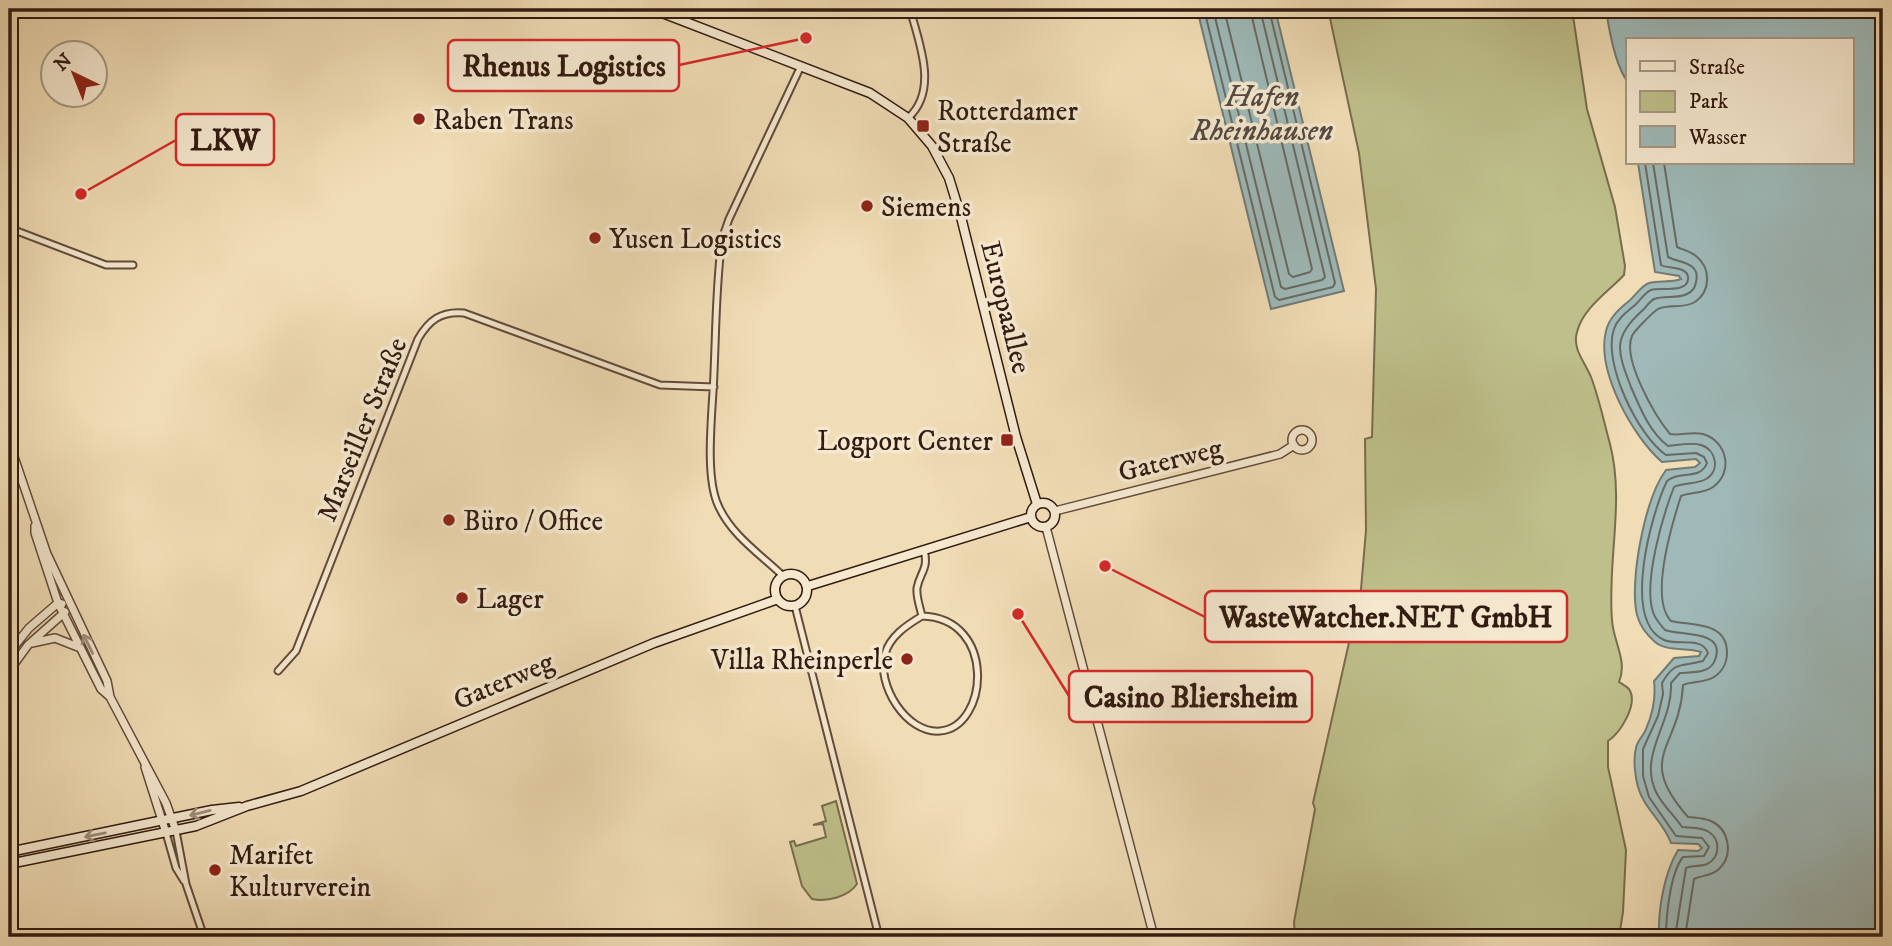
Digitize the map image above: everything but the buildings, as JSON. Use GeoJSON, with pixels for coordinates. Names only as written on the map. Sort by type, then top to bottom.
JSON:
{"type":"FeatureCollection","features":[{"type":"Feature","properties":{"kind":"main road","name":"Europaallee"},"geometry":{"type":"LineString","coordinates":[[652,9],[870,93],[908,117],[932,146],[949,178],[1016,437],[1037,504]]}},
{"type":"Feature","properties":{"kind":"main road"},"geometry":{"type":"LineString","coordinates":[[1047,503],[1055,512],[1054,519],[1046,527],[1036,524],[1031,517],[1037,504],[1047,503]]}},
{"type":"Feature","properties":{"kind":"main road"},"geometry":{"type":"LineString","coordinates":[[808,586],[1031,517]]}},
{"type":"Feature","properties":{"kind":"main road"},"geometry":{"type":"LineString","coordinates":[[796,574],[802,577],[808,586],[805,599],[795,606],[789,606],[778,599],[775,587],[783,576],[796,574]]}},
{"type":"Feature","properties":{"kind":"main road","name":"Gaterweg"},"geometry":{"type":"LineString","coordinates":[[11,852],[212,810],[247,806],[300,792],[654,643],[778,599]]}},
{"type":"Feature","properties":{"kind":"main road","name":"Gaterweg"},"geometry":{"type":"LineString","coordinates":[[12,863],[176,831],[212,821],[247,806]]}},
{"type":"Feature","properties":{"kind":"street"},"geometry":{"type":"LineString","coordinates":[[908,117],[915,111],[925,88],[921,53],[910,9]]}},
{"type":"Feature","properties":{"kind":"street"},"geometry":{"type":"LineString","coordinates":[[783,576],[726,520],[714,496],[711,451],[722,239],[801,66]]}},
{"type":"Feature","properties":{"kind":"street"},"geometry":{"type":"LineString","coordinates":[[9,228],[106,265],[133,265]]}},
{"type":"Feature","properties":{"kind":"street","name":"Marseiller Straße"},"geometry":{"type":"LineString","coordinates":[[278,670],[296,652],[418,339],[438,316],[453,312],[464,313],[660,385],[714,387]]}},
{"type":"Feature","properties":{"kind":"street"},"geometry":{"type":"LineString","coordinates":[[9,442],[35,518],[70,605],[107,681],[110,697],[166,803],[176,831],[186,884],[204,937]]}},
{"type":"Feature","properties":{"kind":"street","name":"Gaterweg"},"geometry":{"type":"LineString","coordinates":[[1055,512],[1280,454],[1294,445]]}},
{"type":"Feature","properties":{"kind":"street"},"geometry":{"type":"LineString","coordinates":[[35,518],[35,533],[63,615],[101,689],[110,697]]}},
{"type":"Feature","properties":{"kind":"street"},"geometry":{"type":"LineString","coordinates":[[1046,527],[1154,937]]}},
{"type":"Feature","properties":{"kind":"street"},"geometry":{"type":"LineString","coordinates":[[922,616],[917,586],[926,566],[924,550]]}},
{"type":"Feature","properties":{"kind":"street"},"geometry":{"type":"LineString","coordinates":[[58,603],[70,605]]}},
{"type":"Feature","properties":{"kind":"street"},"geometry":{"type":"LineString","coordinates":[[9,653],[29,628],[58,603]]}},
{"type":"Feature","properties":{"kind":"street"},"geometry":{"type":"LineString","coordinates":[[9,671],[28,645],[63,615],[70,605]]}},
{"type":"Feature","properties":{"kind":"street"},"geometry":{"type":"LineString","coordinates":[[795,606],[879,937]]}},
{"type":"Feature","properties":{"kind":"street"},"geometry":{"type":"LineString","coordinates":[[922,616],[941,618],[953,624],[964,634],[975,655],[977,672],[972,705],[964,719],[953,728],[940,731],[927,730],[910,720],[890,693],[884,670],[885,653],[893,640],[902,629],[922,616]]}},
{"type":"Feature","properties":{"kind":"street"},"geometry":{"type":"LineString","coordinates":[[28,645],[55,638],[78,647]]}},
{"type":"Feature","properties":{"kind":"street"},"geometry":{"type":"LineString","coordinates":[[145,765],[176,868],[186,884]]}},
{"type":"Feature","properties":{"kind":"green space"},"geometry":{"type":"Polygon","coordinates":[[[1328,9],[1572,9],[1587,109],[1615,207],[1625,266],[1624,275],[1585,315],[1576,338],[1578,350],[1596,393],[1614,466],[1616,510],[1612,620],[1622,666],[1619,682],[1629,689],[1632,702],[1627,718],[1608,741],[1608,767],[1626,850],[1619,937],[1295,937],[1294,922],[1315,809],[1313,803],[1361,589],[1366,530],[1365,439],[1372,437],[1376,289],[1359,153],[1328,9]]]}},
{"type":"Feature","properties":{"kind":"green space"},"geometry":{"type":"Polygon","coordinates":[[[836,801],[857,884],[837,897],[812,899],[802,886],[790,842],[794,841],[796,846],[826,837],[823,824],[813,825],[826,821],[822,806],[836,801]]]}},
{"type":"Feature","properties":{"kind":"water","name":"Hafen Rheinhausen"},"geometry":{"type":"Polygon","coordinates":[[[1197,9],[1275,9],[1344,291],[1271,309],[1197,9]]]}},
{"type":"Feature","properties":{"kind":"water"},"geometry":{"type":"Polygon","coordinates":[[[1606,9],[1883,9],[1883,937],[1659,937],[1663,892],[1673,859],[1678,850],[1698,851],[1702,848],[1698,844],[1671,843],[1641,795],[1635,773],[1635,752],[1652,711],[1654,681],[1674,658],[1699,656],[1701,652],[1665,647],[1649,636],[1637,615],[1635,582],[1645,519],[1658,483],[1666,470],[1695,467],[1700,463],[1696,459],[1662,462],[1651,451],[1619,402],[1606,365],[1604,347],[1607,326],[1612,318],[1644,286],[1653,282],[1681,279],[1679,276],[1655,272],[1638,164],[1854,164],[1854,38],[1626,38],[1626,79],[1611,37],[1606,9]]]}},
{"type":"Feature","properties":{"kind":"place","name":"Rhenus Logistics"},"geometry":{"type":"Point","coordinates":[806,38]}},
{"type":"Feature","properties":{"kind":"place","name":"Raben Trans"},"geometry":{"type":"Point","coordinates":[419,119]}},
{"type":"Feature","properties":{"kind":"place","name":"Rotterdamer Straße"},"geometry":{"type":"Point","coordinates":[923,126]}},
{"type":"Feature","properties":{"kind":"place","name":"LKW"},"geometry":{"type":"Point","coordinates":[81,194]}},
{"type":"Feature","properties":{"kind":"place","name":"Siemens"},"geometry":{"type":"Point","coordinates":[867,206]}},
{"type":"Feature","properties":{"kind":"place","name":"Yusen Logistics"},"geometry":{"type":"Point","coordinates":[595,238]}},
{"type":"Feature","properties":{"kind":"place","name":"Logport Center"},"geometry":{"type":"Point","coordinates":[1007,440]}},
{"type":"Feature","properties":{"kind":"place","name":"Büro / Office"},"geometry":{"type":"Point","coordinates":[449,520]}},
{"type":"Feature","properties":{"kind":"place","name":"WasteWatcher.NET GmbH"},"geometry":{"type":"Point","coordinates":[1105,566]}},
{"type":"Feature","properties":{"kind":"place","name":"Lager"},"geometry":{"type":"Point","coordinates":[462,598]}},
{"type":"Feature","properties":{"kind":"place","name":"Casino Bliersheim"},"geometry":{"type":"Point","coordinates":[1018,614]}},
{"type":"Feature","properties":{"kind":"place","name":"Villa Rheinperle"},"geometry":{"type":"Point","coordinates":[907,659]}},
{"type":"Feature","properties":{"kind":"place","name":"Marifet Kulturverein"},"geometry":{"type":"Point","coordinates":[215,870]}}]}
